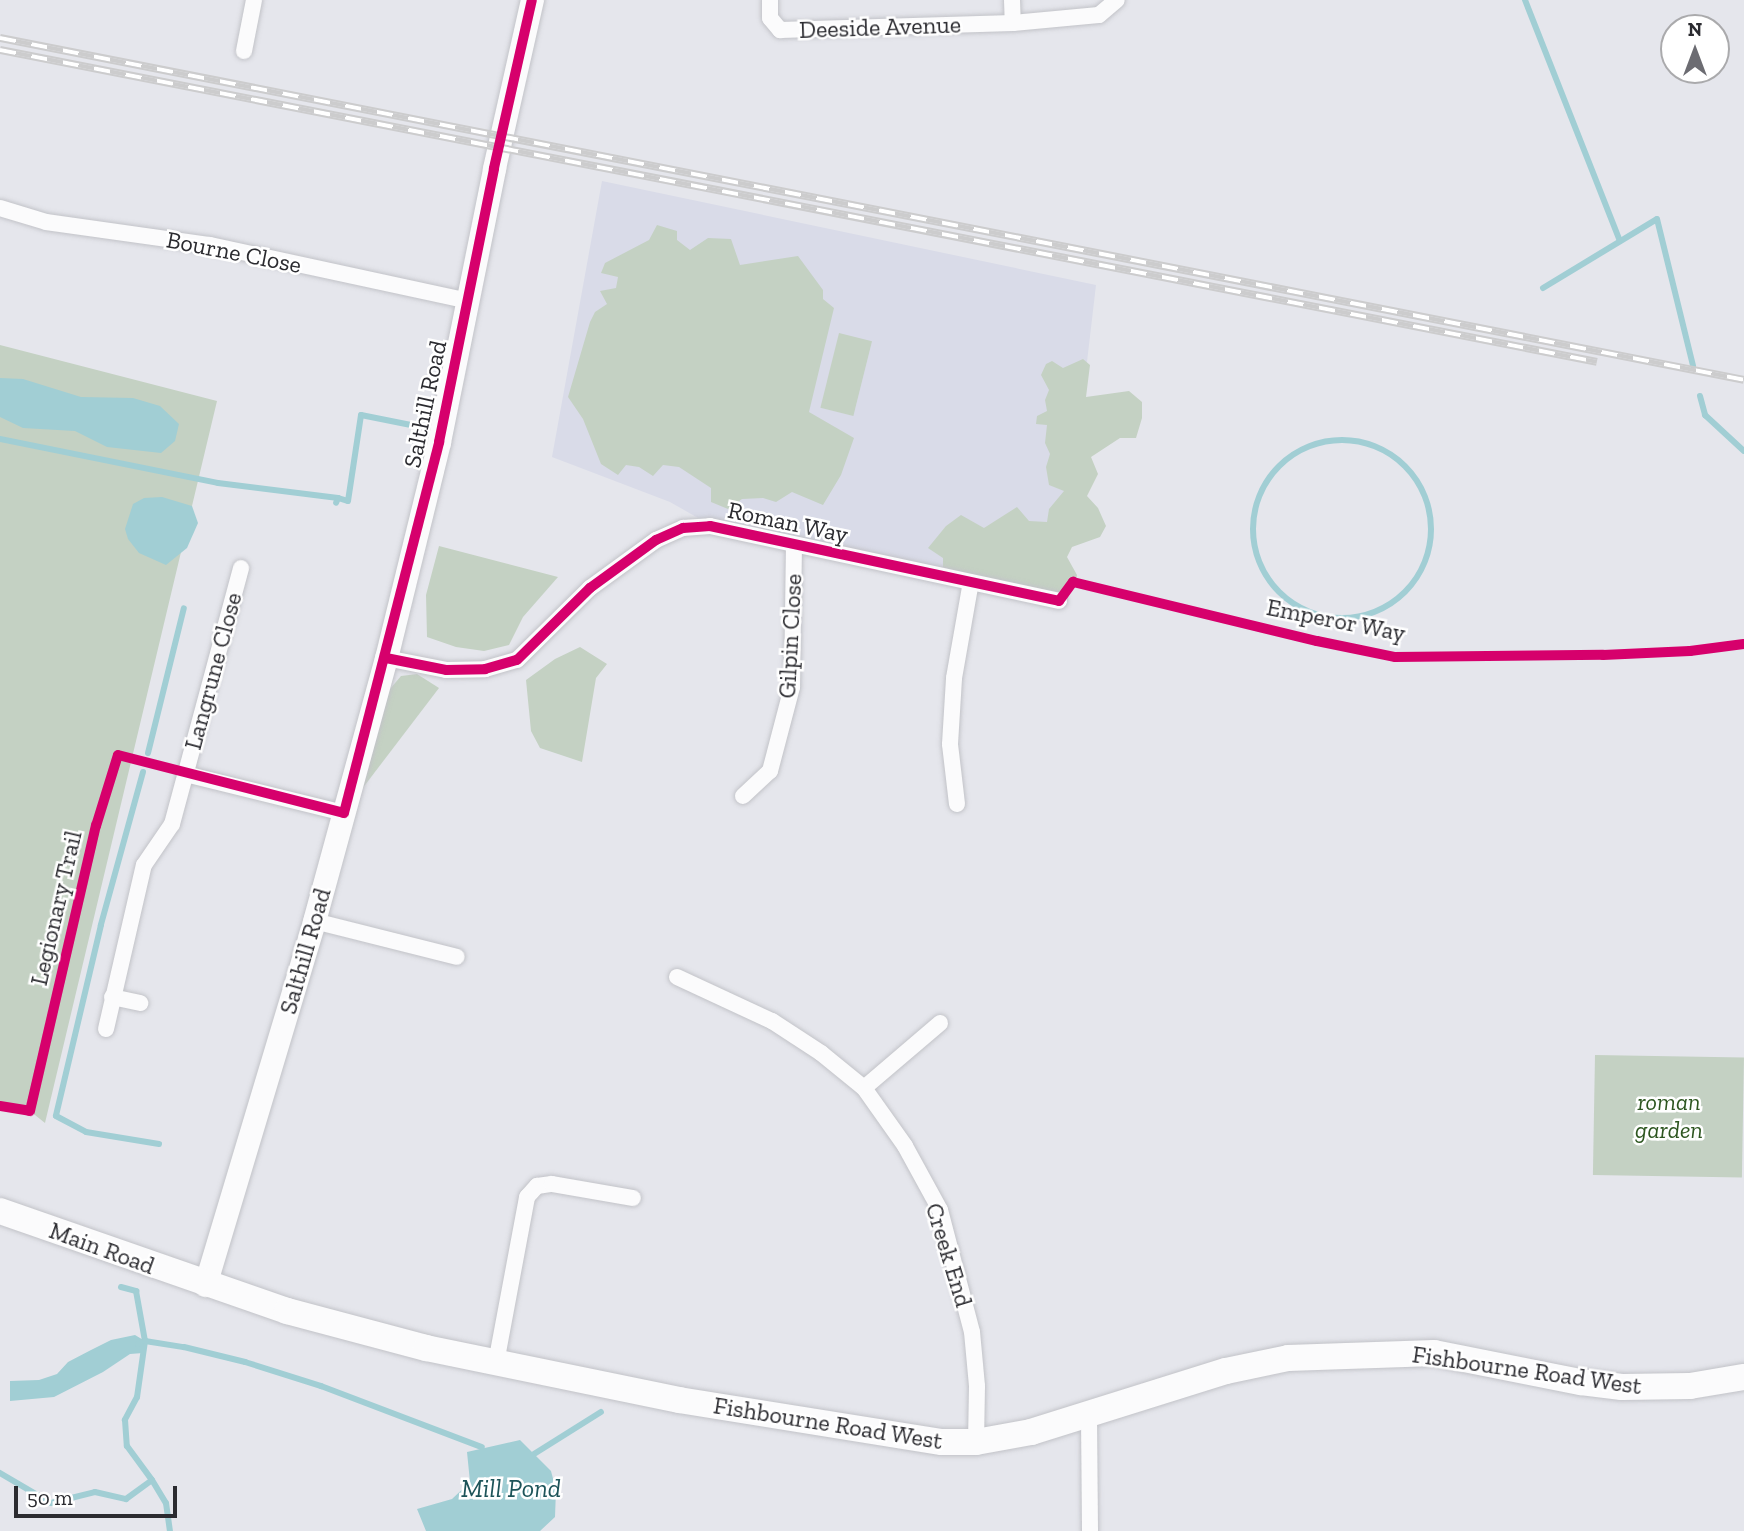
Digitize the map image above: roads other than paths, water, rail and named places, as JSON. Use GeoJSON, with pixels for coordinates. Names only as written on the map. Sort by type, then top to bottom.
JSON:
{"type":"FeatureCollection","features":[{"type":"Feature","properties":{"kind":"main road","name":"Main Road"},"geometry":{"type":"LineString","coordinates":[[0,1211],[205,1284]]}},
{"type":"Feature","properties":{"kind":"main road","name":"Fishbourne Road West"},"geometry":{"type":"LineString","coordinates":[[205,1284],[287,1311],[496,1363],[679,1399],[942,1443],[976,1442],[1031,1432],[1226,1371],[1288,1358],[1340,1354],[1434,1353],[1581,1382],[1622,1387],[1690,1386],[1744,1377]]}},
{"type":"Feature","properties":{"kind":"street"},"geometry":{"type":"LineString","coordinates":[[244,51],[254,0]]}},
{"type":"Feature","properties":{"kind":"street","name":"Salthill Road"},"geometry":{"type":"LineString","coordinates":[[205,1284],[314,921],[386,658],[439,442],[494,168],[533,0]]}},
{"type":"Feature","properties":{"kind":"street","name":"Deeside Avenue"},"geometry":{"type":"LineString","coordinates":[[770,0],[770,18],[780,30],[1013,23],[1099,15],[1116,0]]}},
{"type":"Feature","properties":{"kind":"street"},"geometry":{"type":"LineString","coordinates":[[1012,0],[1013,23]]}},
{"type":"Feature","properties":{"kind":"street","name":"Bourne Close"},"geometry":{"type":"LineString","coordinates":[[0,208],[46,222],[210,245],[468,301]]}},
{"type":"Feature","properties":{"kind":"street","name":"Roman Way"},"geometry":{"type":"LineString","coordinates":[[386,658],[446,670],[485,669],[517,660],[590,587],[656,540],[683,528],[710,526],[1059,600]]}},
{"type":"Feature","properties":{"kind":"street","name":"Gilpin Close"},"geometry":{"type":"LineString","coordinates":[[743,796],[770,771],[792,687],[794,545]]}},
{"type":"Feature","properties":{"kind":"street","name":"Langrune Close"},"geometry":{"type":"LineString","coordinates":[[106,1029],[144,865],[172,824],[242,568]]}},
{"type":"Feature","properties":{"kind":"street"},"geometry":{"type":"LineString","coordinates":[[957,803],[950,744],[954,678],[971,582]]}},
{"type":"Feature","properties":{"kind":"street","name":"Langrune Close"},"geometry":{"type":"LineString","coordinates":[[185,774],[344,813]]}},
{"type":"Feature","properties":{"kind":"street"},"geometry":{"type":"LineString","coordinates":[[314,921],[457,957]]}},
{"type":"Feature","properties":{"kind":"street","name":"Creek End"},"geometry":{"type":"LineString","coordinates":[[677,977],[772,1021],[821,1053],[864,1088],[905,1146],[940,1210],[972,1332],[977,1386],[976,1442]]}},
{"type":"Feature","properties":{"kind":"street"},"geometry":{"type":"LineString","coordinates":[[112,998],[140,1003]]}},
{"type":"Feature","properties":{"kind":"street"},"geometry":{"type":"LineString","coordinates":[[864,1088],[940,1023]]}},
{"type":"Feature","properties":{"kind":"street"},"geometry":{"type":"LineString","coordinates":[[496,1363],[527,1197],[537,1186],[552,1184],[633,1198]]}},
{"type":"Feature","properties":{"kind":"street"},"geometry":{"type":"LineString","coordinates":[[1089,1416],[1090,1531]]}},
{"type":"Feature","properties":{"kind":"water"},"geometry":{"type":"Polygon","coordinates":[[[0,378],[23,379],[81,397],[133,398],[160,406],[179,424],[175,441],[161,453],[107,447],[75,431],[23,428],[0,417],[0,378]]]}},
{"type":"Feature","properties":{"kind":"water"},"geometry":{"type":"Polygon","coordinates":[[[162,497],[192,506],[198,523],[187,548],[166,565],[139,553],[128,539],[125,529],[133,504],[144,498],[162,497]]]}},
{"type":"Feature","properties":{"kind":"water"},"geometry":{"type":"Polygon","coordinates":[[[135,1335],[145,1341],[143,1353],[130,1354],[103,1372],[54,1397],[10,1401],[10,1381],[39,1380],[57,1374],[68,1362],[111,1340],[135,1335]]]}},
{"type":"Feature","properties":{"kind":"water","name":"Mill Pond"},"geometry":{"type":"Polygon","coordinates":[[[520,1440],[551,1471],[556,1490],[555,1517],[540,1531],[426,1531],[417,1509],[452,1499],[470,1482],[467,1452],[520,1440]]]}},
{"type":"Feature","properties":{"kind":"waterway"},"geometry":{"type":"LineString","coordinates":[[1525,0],[1620,241]]}},
{"type":"Feature","properties":{"kind":"waterway"},"geometry":{"type":"LineString","coordinates":[[1543,288],[1657,219],[1693,366]]}},
{"type":"Feature","properties":{"kind":"waterway"},"geometry":{"type":"LineString","coordinates":[[1700,396],[1705,415],[1744,451]]}},
{"type":"Feature","properties":{"kind":"waterway"},"geometry":{"type":"LineString","coordinates":[[338,498],[348,501],[361,415],[416,426]]}},
{"type":"Feature","properties":{"kind":"waterway"},"geometry":{"type":"LineString","coordinates":[[0,439],[218,483],[338,498],[336,503]]}},
{"type":"Feature","properties":{"kind":"waterway"},"geometry":{"type":"LineString","coordinates":[[1342,440],[1376,447],[1405,466],[1424,495],[1431,529],[1424,563],[1405,592],[1376,611],[1342,618],[1308,611],[1279,592],[1260,563],[1253,529],[1260,495],[1279,466],[1308,447],[1342,440]]}},
{"type":"Feature","properties":{"kind":"waterway"},"geometry":{"type":"LineString","coordinates":[[148,753],[184,608]]}},
{"type":"Feature","properties":{"kind":"waterway"},"geometry":{"type":"LineString","coordinates":[[143,772],[101,925],[56,1116],[86,1132],[159,1144]]}},
{"type":"Feature","properties":{"kind":"waterway"},"geometry":{"type":"LineString","coordinates":[[121,1287],[136,1291],[145,1341],[137,1397],[125,1420],[127,1446],[152,1480]]}},
{"type":"Feature","properties":{"kind":"waterway"},"geometry":{"type":"LineString","coordinates":[[138,1344],[145,1341],[184,1347],[245,1362],[321,1386],[482,1447]]}},
{"type":"Feature","properties":{"kind":"waterway"},"geometry":{"type":"LineString","coordinates":[[534,1454],[601,1412]]}},
{"type":"Feature","properties":{"kind":"waterway"},"geometry":{"type":"LineString","coordinates":[[0,1473],[51,1503],[95,1492],[126,1499],[152,1480],[166,1503],[170,1531]]}},
{"type":"Feature","properties":{"kind":"railway"},"geometry":{"type":"LineString","coordinates":[[0,38],[1744,380]]}},
{"type":"Feature","properties":{"kind":"railway"},"geometry":{"type":"LineString","coordinates":[[0,50],[1597,362]]}},
{"type":"Feature","properties":{"kind":"park label","name":"roman garden"},"geometry":{"type":"Point","coordinates":[1669,1116]}}]}
